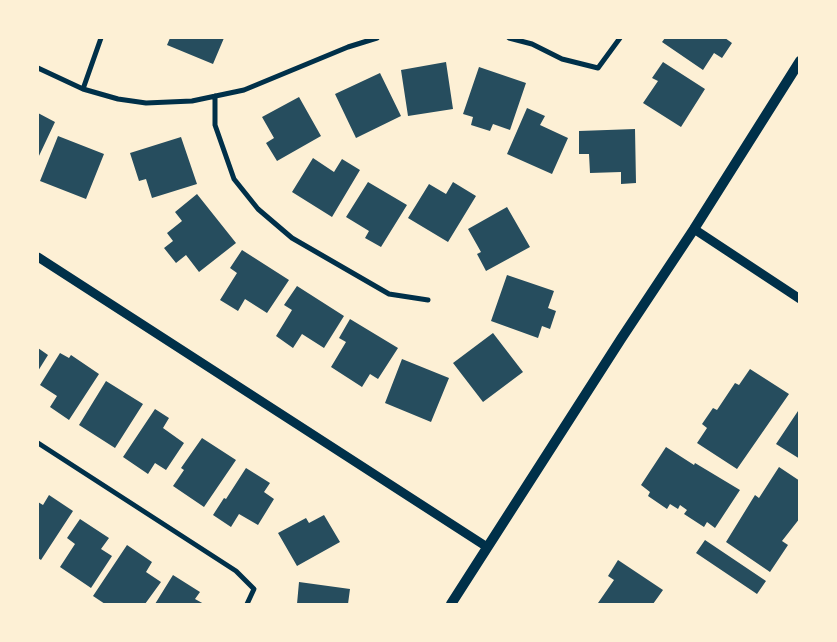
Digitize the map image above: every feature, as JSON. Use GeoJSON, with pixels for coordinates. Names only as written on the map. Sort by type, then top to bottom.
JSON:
{"type":"FeatureCollection","features":[{"type":"Feature","properties":{"kind":"main road"},"geometry":{"type":"LineString","coordinates":[[451,604],[694,229],[800,61]]}},
{"type":"Feature","properties":{"kind":"street"},"geometry":{"type":"LineString","coordinates":[[82,89],[101,38]]}},
{"type":"Feature","properties":{"kind":"street"},"geometry":{"type":"LineString","coordinates":[[38,68],[82,89],[118,99],[146,103],[192,101],[244,90],[348,47],[377,38]]}},
{"type":"Feature","properties":{"kind":"street"},"geometry":{"type":"LineString","coordinates":[[509,38],[532,44],[562,59],[598,68],[620,38]]}},
{"type":"Feature","properties":{"kind":"street"},"geometry":{"type":"LineString","coordinates":[[215,96],[215,125],[234,179],[258,210],[292,238],[389,294],[428,300]]}},
{"type":"Feature","properties":{"kind":"street"},"geometry":{"type":"LineString","coordinates":[[694,229],[800,298]]}},
{"type":"Feature","properties":{"kind":"street"},"geometry":{"type":"LineString","coordinates":[[38,257],[487,547]]}},
{"type":"Feature","properties":{"kind":"street"},"geometry":{"type":"LineString","coordinates":[[38,444],[236,572],[254,589],[247,604]]}},
{"type":"Feature","properties":{"kind":"building"},"geometry":{"type":"Polygon","coordinates":[[[170,38],[224,38],[213,64],[167,45],[170,38]]]}},
{"type":"Feature","properties":{"kind":"building"},"geometry":{"type":"Polygon","coordinates":[[[665,38],[725,38],[732,43],[722,58],[714,53],[703,70],[662,42],[665,38]]]}},
{"type":"Feature","properties":{"kind":"building"},"geometry":{"type":"Polygon","coordinates":[[[446,62],[453,109],[408,116],[401,70],[446,62]]]}},
{"type":"Feature","properties":{"kind":"building"},"geometry":{"type":"Polygon","coordinates":[[[663,62],[705,89],[681,127],[643,103],[658,81],[652,78],[663,62]]]}},
{"type":"Feature","properties":{"kind":"building"},"geometry":{"type":"Polygon","coordinates":[[[479,67],[526,83],[510,130],[493,124],[490,131],[471,125],[473,117],[463,114],[479,67]]]}},
{"type":"Feature","properties":{"kind":"building"},"geometry":{"type":"Polygon","coordinates":[[[380,73],[401,116],[356,138],[335,94],[380,73]]]}},
{"type":"Feature","properties":{"kind":"building"},"geometry":{"type":"Polygon","coordinates":[[[299,97],[321,136],[277,161],[266,143],[274,138],[262,117],[299,97]]]}},
{"type":"Feature","properties":{"kind":"building"},"geometry":{"type":"Polygon","coordinates":[[[527,108],[545,116],[540,125],[568,138],[552,174],[507,154],[527,108]]]}},
{"type":"Feature","properties":{"kind":"building"},"geometry":{"type":"Polygon","coordinates":[[[38,113],[55,122],[38,158],[38,113]]]}},
{"type":"Feature","properties":{"kind":"building"},"geometry":{"type":"Polygon","coordinates":[[[635,129],[636,183],[621,184],[621,172],[590,173],[589,154],[579,154],[579,131],[635,129]]]}},
{"type":"Feature","properties":{"kind":"building"},"geometry":{"type":"Polygon","coordinates":[[[58,136],[104,154],[86,199],[40,181],[58,136]]]}},
{"type":"Feature","properties":{"kind":"building"},"geometry":{"type":"Polygon","coordinates":[[[181,137],[197,184],[152,198],[146,179],[139,181],[130,153],[181,137]]]}},
{"type":"Feature","properties":{"kind":"building"},"geometry":{"type":"Polygon","coordinates":[[[313,158],[334,172],[342,159],[360,170],[332,217],[292,192],[313,158]]]}},
{"type":"Feature","properties":{"kind":"building"},"geometry":{"type":"Polygon","coordinates":[[[368,182],[407,205],[381,247],[365,238],[369,231],[346,217],[368,182]]]}},
{"type":"Feature","properties":{"kind":"building"},"geometry":{"type":"Polygon","coordinates":[[[453,182],[476,196],[448,242],[408,218],[429,184],[446,194],[453,182]]]}},
{"type":"Feature","properties":{"kind":"building"},"geometry":{"type":"Polygon","coordinates":[[[197,194],[236,243],[199,272],[186,255],[176,263],[164,248],[173,241],[167,233],[182,221],[175,212],[197,194]]]}},
{"type":"Feature","properties":{"kind":"building"},"geometry":{"type":"Polygon","coordinates":[[[507,207],[530,247],[486,271],[477,254],[481,252],[468,229],[507,207]]]}},
{"type":"Feature","properties":{"kind":"building"},"geometry":{"type":"Polygon","coordinates":[[[242,250],[289,280],[267,313],[245,299],[238,311],[220,300],[237,273],[230,268],[242,250]]]}},
{"type":"Feature","properties":{"kind":"building"},"geometry":{"type":"Polygon","coordinates":[[[507,275],[554,291],[548,308],[556,311],[550,329],[542,326],[538,338],[491,321],[507,275]]]}},
{"type":"Feature","properties":{"kind":"building"},"geometry":{"type":"Polygon","coordinates":[[[297,286],[344,316],[324,348],[302,334],[293,348],[276,336],[292,310],[284,305],[297,286]]]}},
{"type":"Feature","properties":{"kind":"building"},"geometry":{"type":"Polygon","coordinates":[[[350,319],[398,348],[378,379],[370,374],[362,387],[331,367],[346,342],[339,338],[350,319]]]}},
{"type":"Feature","properties":{"kind":"building"},"geometry":{"type":"Polygon","coordinates":[[[493,333],[523,372],[483,402],[453,363],[493,333]]]}},
{"type":"Feature","properties":{"kind":"building"},"geometry":{"type":"Polygon","coordinates":[[[38,348],[48,355],[38,371],[38,348]]]}},
{"type":"Feature","properties":{"kind":"building"},"geometry":{"type":"Polygon","coordinates":[[[60,353],[69,358],[71,355],[99,374],[69,420],[50,407],[57,396],[40,385],[60,353]]]}},
{"type":"Feature","properties":{"kind":"building"},"geometry":{"type":"Polygon","coordinates":[[[402,359],[449,378],[431,422],[385,403],[402,359]]]}},
{"type":"Feature","properties":{"kind":"building"},"geometry":{"type":"Polygon","coordinates":[[[750,369],[789,394],[737,469],[697,443],[707,428],[702,424],[713,408],[717,410],[735,383],[739,385],[750,369]]]}},
{"type":"Feature","properties":{"kind":"building"},"geometry":{"type":"Polygon","coordinates":[[[106,381],[143,404],[115,448],[79,425],[106,381]]]}},
{"type":"Feature","properties":{"kind":"building"},"geometry":{"type":"Polygon","coordinates":[[[800,408],[800,459],[776,444],[800,408]]]}},
{"type":"Feature","properties":{"kind":"building"},"geometry":{"type":"Polygon","coordinates":[[[155,409],[169,418],[163,428],[184,443],[166,470],[155,463],[148,474],[123,457],[155,409]]]}},
{"type":"Feature","properties":{"kind":"building"},"geometry":{"type":"Polygon","coordinates":[[[202,438],[236,460],[204,507],[173,486],[184,470],[181,468],[202,438]]]}},
{"type":"Feature","properties":{"kind":"building"},"geometry":{"type":"Polygon","coordinates":[[[666,447],[740,490],[715,528],[707,522],[704,527],[684,514],[687,510],[680,505],[678,509],[670,504],[667,509],[648,496],[650,492],[641,485],[666,447]]]}},
{"type":"Feature","properties":{"kind":"building"},"geometry":{"type":"Polygon","coordinates":[[[779,467],[800,481],[800,518],[782,541],[788,545],[770,572],[726,542],[755,495],[759,498],[779,467]]]}},
{"type":"Feature","properties":{"kind":"building"},"geometry":{"type":"Polygon","coordinates":[[[246,468],[270,483],[264,492],[274,499],[258,525],[239,514],[231,527],[213,515],[246,468]]]}},
{"type":"Feature","properties":{"kind":"building"},"geometry":{"type":"Polygon","coordinates":[[[49,495],[73,511],[41,560],[38,558],[38,502],[43,505],[49,495]]]}},
{"type":"Feature","properties":{"kind":"building"},"geometry":{"type":"Polygon","coordinates":[[[324,515],[340,542],[297,566],[278,533],[306,518],[309,523],[324,515]]]}},
{"type":"Feature","properties":{"kind":"building"},"geometry":{"type":"Polygon","coordinates":[[[80,519],[109,538],[101,549],[112,556],[91,588],[60,567],[75,544],[67,538],[80,519]]]}},
{"type":"Feature","properties":{"kind":"building"},"geometry":{"type":"Polygon","coordinates":[[[705,540],[766,581],[757,594],[696,553],[705,540]]]}},
{"type":"Feature","properties":{"kind":"building"},"geometry":{"type":"Polygon","coordinates":[[[127,545],[152,562],[146,572],[161,582],[145,604],[105,604],[93,596],[127,545]]]}},
{"type":"Feature","properties":{"kind":"building"},"geometry":{"type":"Polygon","coordinates":[[[618,560],[663,590],[653,604],[598,603],[614,580],[608,576],[618,560]]]}},
{"type":"Feature","properties":{"kind":"building"},"geometry":{"type":"Polygon","coordinates":[[[173,575],[200,592],[195,599],[204,604],[155,604],[173,575]]]}},
{"type":"Feature","properties":{"kind":"building"},"geometry":{"type":"Polygon","coordinates":[[[299,582],[350,589],[348,604],[297,604],[299,582]]]}}]}
